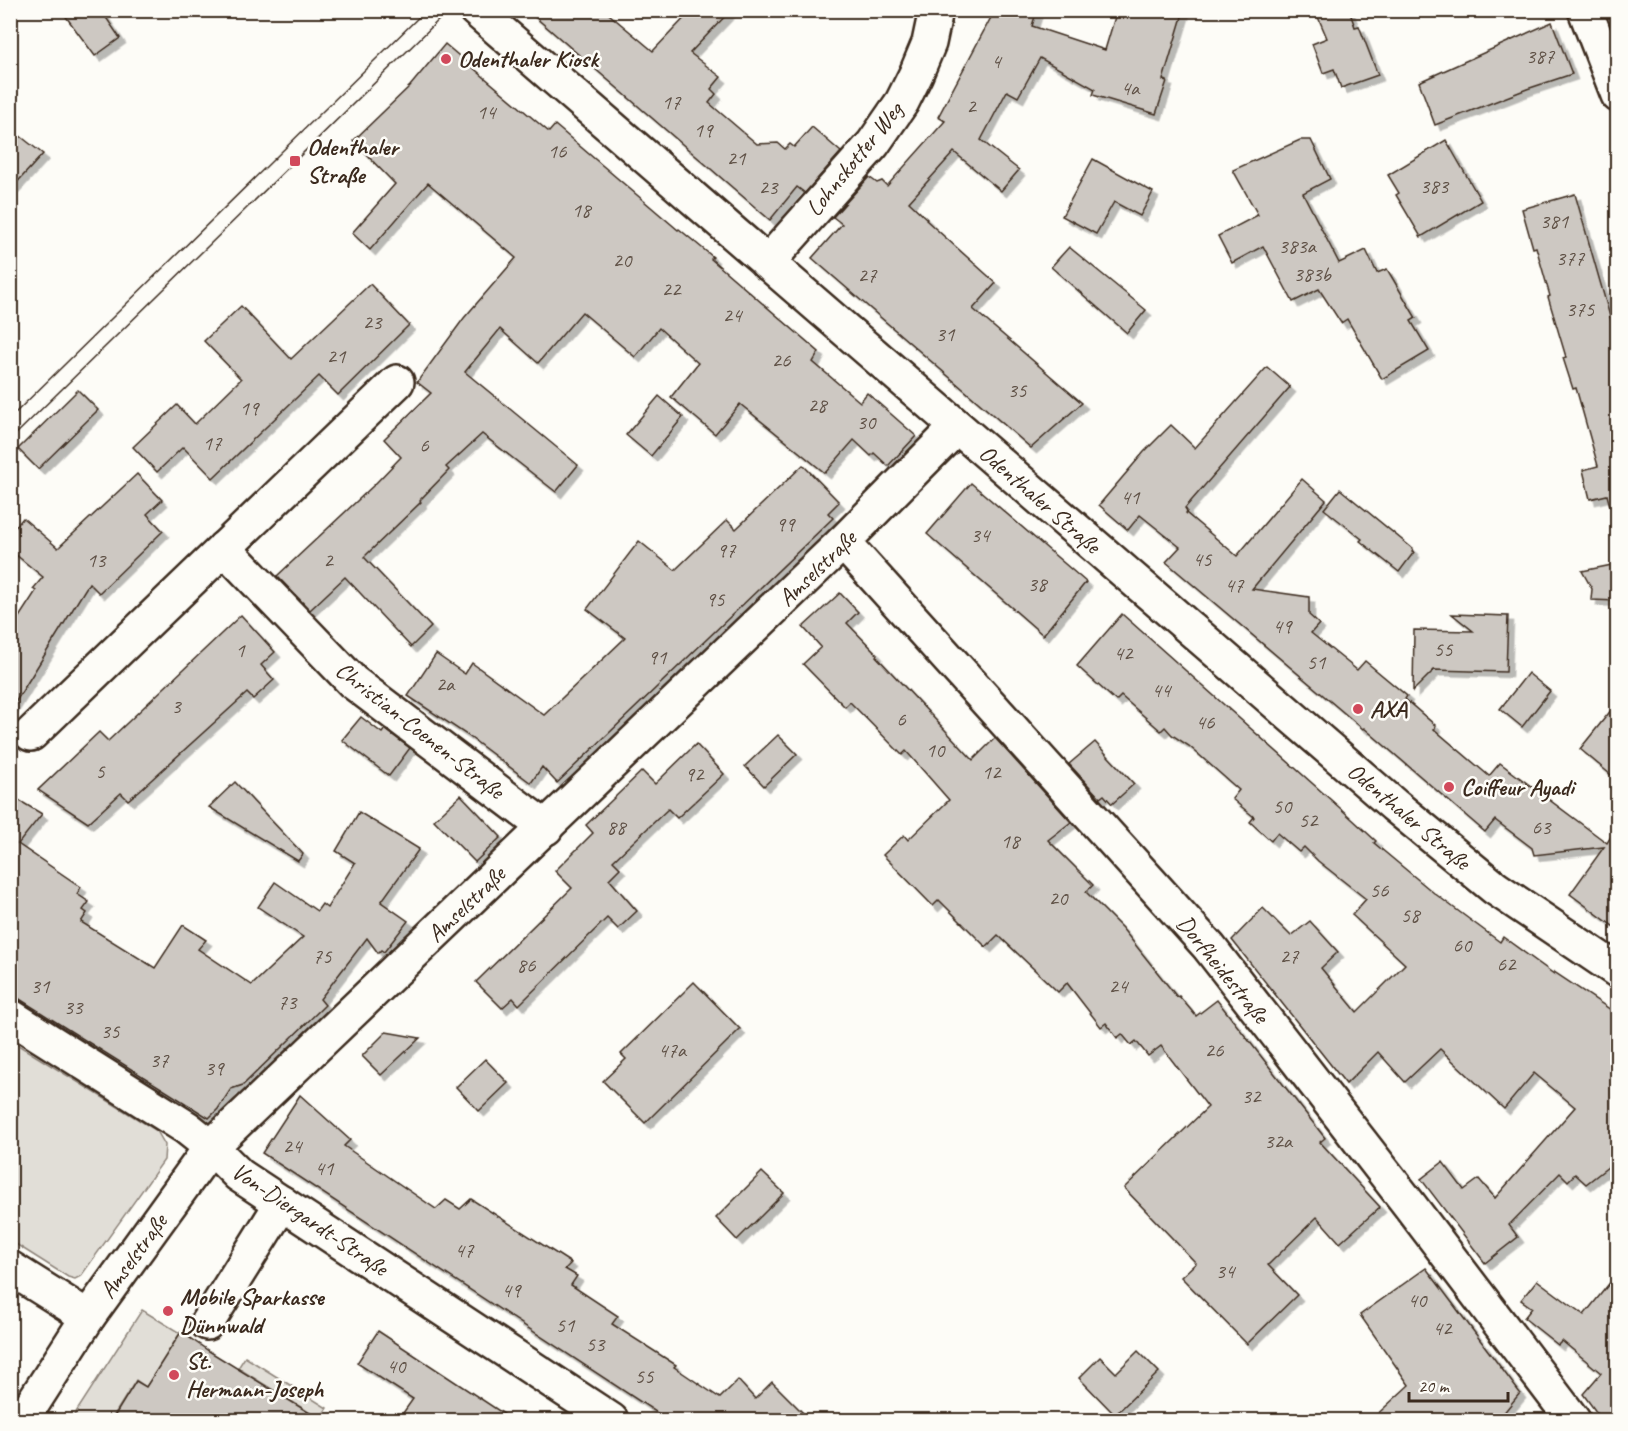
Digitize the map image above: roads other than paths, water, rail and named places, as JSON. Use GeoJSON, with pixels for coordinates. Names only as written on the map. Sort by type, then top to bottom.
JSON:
{"type":"FeatureCollection","features":[{"type":"Feature","properties":{"kind":"street","name":"Odenthaler Straße"},"geometry":{"type":"LineString","coordinates":[[477,10],[1394,805],[1495,888],[1617,971]]}},
{"type":"Feature","properties":{"kind":"street","name":"Lohnskotter Weg"},"geometry":{"type":"LineString","coordinates":[[767,263],[873,144],[902,102],[929,43],[936,10]]}},
{"type":"Feature","properties":{"kind":"street"},"geometry":{"type":"LineString","coordinates":[[1585,10],[1617,95]]}},
{"type":"Feature","properties":{"kind":"street"},"geometry":{"type":"LineString","coordinates":[[32,734],[397,382]]}},
{"type":"Feature","properties":{"kind":"street","name":"Amselstraße"},"geometry":{"type":"LineString","coordinates":[[22,1420],[88,1317],[211,1147],[843,542],[957,427]]}},
{"type":"Feature","properties":{"kind":"street","name":"Dorfheidestraße"},"geometry":{"type":"LineString","coordinates":[[843,542],[1209,948],[1408,1203],[1573,1420]]}},
{"type":"Feature","properties":{"kind":"street","name":"Christian-Coenen-Straße"},"geometry":{"type":"LineString","coordinates":[[224,548],[352,682],[546,828]]}},
{"type":"Feature","properties":{"kind":"street","name":"Von-Diergardt-Straße"},"geometry":{"type":"LineString","coordinates":[[10,1016],[187,1128],[211,1147],[239,1175],[611,1420]]}},
{"type":"Feature","properties":{"kind":"street"},"geometry":{"type":"LineString","coordinates":[[207,1323],[282,1203]]}},
{"type":"Feature","properties":{"kind":"street"},"geometry":{"type":"LineString","coordinates":[[10,1268],[88,1317]]}},
{"type":"Feature","properties":{"kind":"tram line"},"geometry":{"type":"LineString","coordinates":[[10,418],[426,10]]}},
{"type":"Feature","properties":{"kind":"tram line"},"geometry":{"type":"LineString","coordinates":[[10,440],[449,10]]}},
{"type":"Feature","properties":{"kind":"place","name":"Odenthaler Kiosk"},"geometry":{"type":"Point","coordinates":[446,59]}},
{"type":"Feature","properties":{"kind":"place","name":"Odenthaler Straße"},"geometry":{"type":"Point","coordinates":[295,161]}},
{"type":"Feature","properties":{"kind":"place","name":"AXA"},"geometry":{"type":"Point","coordinates":[1358,709]}},
{"type":"Feature","properties":{"kind":"place","name":"Coiffeur Ayadi"},"geometry":{"type":"Point","coordinates":[1449,787]}},
{"type":"Feature","properties":{"kind":"place","name":"Mobile Sparkasse Dünnwald"},"geometry":{"type":"Point","coordinates":[168,1311]}},
{"type":"Feature","properties":{"kind":"place","name":"St. Hermann-Joseph"},"geometry":{"type":"Point","coordinates":[174,1375]}}]}
